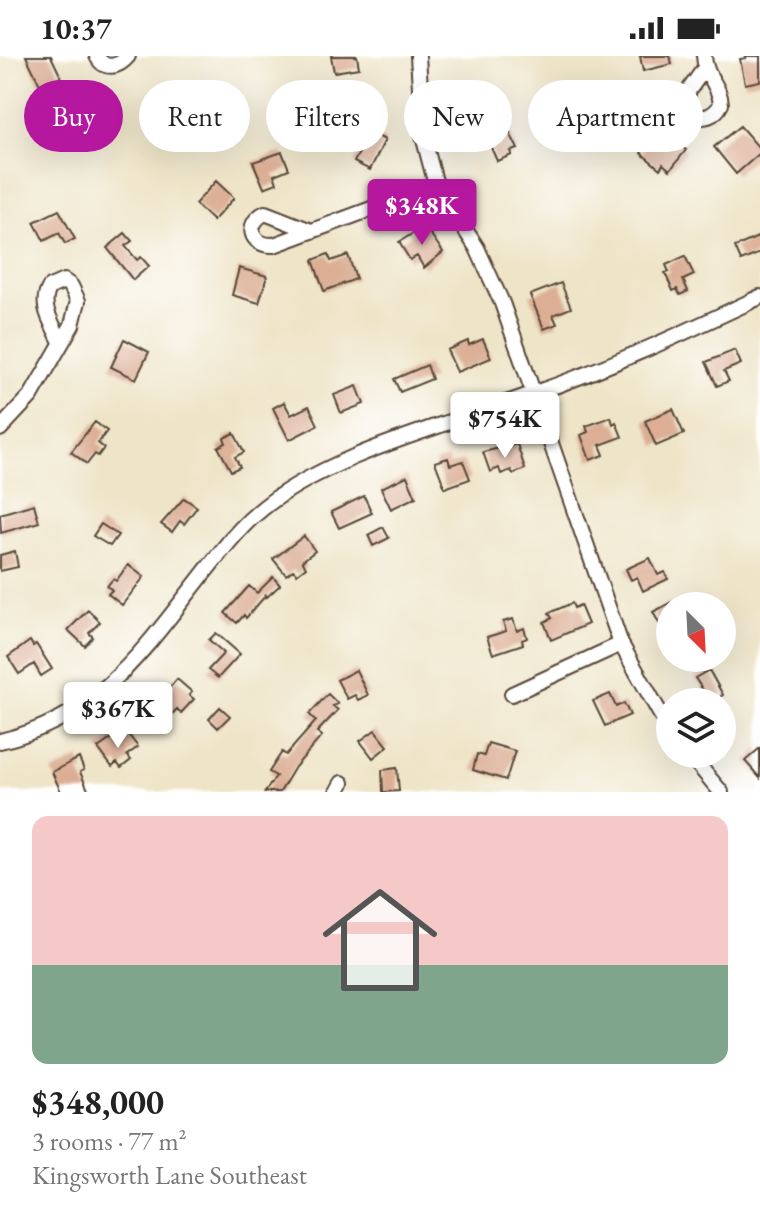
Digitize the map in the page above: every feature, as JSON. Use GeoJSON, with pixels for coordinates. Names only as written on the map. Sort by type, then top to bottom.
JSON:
{"type":"FeatureCollection","features":[{"type":"Feature","properties":{"kind":"street"},"geometry":{"type":"LineString","coordinates":[[97,56],[101,63],[109,66],[122,63],[128,56]]}},
{"type":"Feature","properties":{"kind":"street"},"geometry":{"type":"LineString","coordinates":[[418,56],[423,136],[436,185],[477,248],[502,303],[621,644],[656,706]]}},
{"type":"Feature","properties":{"kind":"street"},"geometry":{"type":"LineString","coordinates":[[311,231],[436,185]]}},
{"type":"Feature","properties":{"kind":"street"},"geometry":{"type":"LineString","coordinates":[[0,741],[63,719],[112,684],[150,643],[239,530],[275,499],[345,462],[639,353],[760,297]]}},
{"type":"Feature","properties":{"kind":"street"},"geometry":{"type":"LineString","coordinates":[[0,429],[31,396],[50,367],[61,342]]}},
{"type":"Feature","properties":{"kind":"street"},"geometry":{"type":"LineString","coordinates":[[512,694],[621,644]]}},
{"type":"Feature","properties":{"kind":"street"},"geometry":{"type":"LineString","coordinates":[[701,768],[721,792]]}},
{"type":"Feature","properties":{"kind":"building"},"geometry":{"type":"Polygon","coordinates":[[[26,56],[51,56],[61,77],[38,80],[26,56]]]}},
{"type":"Feature","properties":{"kind":"building"},"geometry":{"type":"Polygon","coordinates":[[[331,56],[357,56],[359,68],[334,72],[331,56]]]}},
{"type":"Feature","properties":{"kind":"building"},"geometry":{"type":"Polygon","coordinates":[[[640,56],[670,56],[672,64],[643,71],[640,56]]]}},
{"type":"Feature","properties":{"kind":"building"},"geometry":{"type":"Polygon","coordinates":[[[760,56],[760,81],[745,84],[740,59],[760,56]]]}},
{"type":"Feature","properties":{"kind":"building"},"geometry":{"type":"Polygon","coordinates":[[[740,126],[760,153],[736,174],[714,147],[740,126]]]}},
{"type":"Feature","properties":{"kind":"building"},"geometry":{"type":"Polygon","coordinates":[[[512,137],[518,149],[512,151],[512,137]]]}},
{"type":"Feature","properties":{"kind":"building"},"geometry":{"type":"Polygon","coordinates":[[[282,152],[289,169],[274,175],[277,183],[264,188],[253,162],[282,152]]]}},
{"type":"Feature","properties":{"kind":"building"},"geometry":{"type":"Polygon","coordinates":[[[359,152],[379,152],[370,170],[354,162],[359,152]]]}},
{"type":"Feature","properties":{"kind":"building"},"geometry":{"type":"Polygon","coordinates":[[[493,152],[511,152],[512,155],[497,161],[493,152]]]}},
{"type":"Feature","properties":{"kind":"building"},"geometry":{"type":"Polygon","coordinates":[[[684,152],[670,170],[663,164],[660,169],[641,153],[684,152]]]}},
{"type":"Feature","properties":{"kind":"building"},"geometry":{"type":"Polygon","coordinates":[[[216,181],[234,198],[213,221],[195,204],[216,181]]]}},
{"type":"Feature","properties":{"kind":"building"},"geometry":{"type":"Polygon","coordinates":[[[59,210],[75,239],[65,244],[59,233],[44,241],[34,222],[59,210]]]}},
{"type":"Feature","properties":{"kind":"building"},"geometry":{"type":"Polygon","coordinates":[[[425,226],[443,252],[424,268],[417,256],[410,260],[399,242],[425,226]]]}},
{"type":"Feature","properties":{"kind":"building"},"geometry":{"type":"Polygon","coordinates":[[[125,233],[132,241],[125,246],[137,260],[141,257],[149,266],[133,280],[107,248],[125,233]]]}},
{"type":"Feature","properties":{"kind":"building"},"geometry":{"type":"Polygon","coordinates":[[[760,236],[760,253],[741,261],[735,247],[760,236]]]}},
{"type":"Feature","properties":{"kind":"building"},"geometry":{"type":"Polygon","coordinates":[[[328,254],[331,261],[348,255],[356,279],[324,291],[313,260],[328,254]]]}},
{"type":"Feature","properties":{"kind":"building"},"geometry":{"type":"Polygon","coordinates":[[[685,256],[694,275],[683,280],[688,291],[680,295],[677,289],[673,291],[665,273],[669,272],[666,265],[685,256]]]}},
{"type":"Feature","properties":{"kind":"building"},"geometry":{"type":"Polygon","coordinates":[[[239,268],[267,276],[259,303],[232,295],[239,268]]]}},
{"type":"Feature","properties":{"kind":"building"},"geometry":{"type":"Polygon","coordinates":[[[561,283],[571,308],[553,315],[557,324],[544,329],[530,295],[561,283]]]}},
{"type":"Feature","properties":{"kind":"building"},"geometry":{"type":"Polygon","coordinates":[[[124,339],[149,352],[136,379],[111,367],[124,339]]]}},
{"type":"Feature","properties":{"kind":"building"},"geometry":{"type":"Polygon","coordinates":[[[483,339],[491,358],[457,372],[447,350],[468,341],[469,345],[483,339]]]}},
{"type":"Feature","properties":{"kind":"building"},"geometry":{"type":"Polygon","coordinates":[[[735,350],[741,364],[724,371],[729,381],[717,386],[706,362],[735,350]]]}},
{"type":"Feature","properties":{"kind":"building"},"geometry":{"type":"Polygon","coordinates":[[[427,365],[432,379],[400,392],[394,379],[427,365]]]}},
{"type":"Feature","properties":{"kind":"building"},"geometry":{"type":"Polygon","coordinates":[[[357,386],[364,404],[341,413],[334,395],[357,386]]]}},
{"type":"Feature","properties":{"kind":"building"},"geometry":{"type":"Polygon","coordinates":[[[284,402],[291,415],[309,406],[318,425],[289,440],[273,408],[284,402]]]}},
{"type":"Feature","properties":{"kind":"building"},"geometry":{"type":"Polygon","coordinates":[[[673,409],[684,434],[656,446],[645,421],[673,409]]]}},
{"type":"Feature","properties":{"kind":"building"},"geometry":{"type":"Polygon","coordinates":[[[611,417],[622,437],[600,445],[604,455],[590,460],[581,435],[588,432],[586,426],[611,417]]]}},
{"type":"Feature","properties":{"kind":"building"},"geometry":{"type":"Polygon","coordinates":[[[95,422],[107,431],[98,443],[104,448],[87,464],[71,452],[95,422]]]}},
{"type":"Feature","properties":{"kind":"building"},"geometry":{"type":"Polygon","coordinates":[[[234,433],[244,452],[235,457],[240,467],[231,471],[218,447],[226,443],[224,438],[234,433]]]}},
{"type":"Feature","properties":{"kind":"building"},"geometry":{"type":"Polygon","coordinates":[[[517,444],[525,469],[513,474],[511,470],[501,474],[499,468],[490,472],[483,452],[517,444]]]}},
{"type":"Feature","properties":{"kind":"building"},"geometry":{"type":"Polygon","coordinates":[[[448,458],[450,465],[463,461],[470,479],[445,488],[435,462],[448,458]]]}},
{"type":"Feature","properties":{"kind":"building"},"geometry":{"type":"Polygon","coordinates":[[[407,476],[416,497],[391,509],[381,488],[407,476]]]}},
{"type":"Feature","properties":{"kind":"building"},"geometry":{"type":"Polygon","coordinates":[[[364,496],[372,513],[339,528],[331,512],[364,496]]]}},
{"type":"Feature","properties":{"kind":"building"},"geometry":{"type":"Polygon","coordinates":[[[184,498],[197,507],[184,524],[180,521],[172,532],[161,524],[184,498]]]}},
{"type":"Feature","properties":{"kind":"building"},"geometry":{"type":"Polygon","coordinates":[[[34,504],[39,522],[1,533],[0,514],[34,504]]]}},
{"type":"Feature","properties":{"kind":"building"},"geometry":{"type":"Polygon","coordinates":[[[101,524],[118,535],[110,546],[93,536],[101,524]]]}},
{"type":"Feature","properties":{"kind":"building"},"geometry":{"type":"Polygon","coordinates":[[[383,527],[389,538],[373,546],[368,535],[383,527]]]}},
{"type":"Feature","properties":{"kind":"building"},"geometry":{"type":"Polygon","coordinates":[[[304,536],[315,551],[302,561],[306,567],[297,574],[293,570],[286,575],[273,559],[304,536]]]}},
{"type":"Feature","properties":{"kind":"building"},"geometry":{"type":"Polygon","coordinates":[[[15,551],[18,567],[0,571],[0,555],[15,551]]]}},
{"type":"Feature","properties":{"kind":"building"},"geometry":{"type":"Polygon","coordinates":[[[650,558],[658,575],[665,572],[668,579],[643,591],[637,577],[631,580],[626,569],[650,558]]]}},
{"type":"Feature","properties":{"kind":"building"},"geometry":{"type":"Polygon","coordinates":[[[128,565],[144,577],[122,605],[108,594],[112,590],[107,586],[113,579],[116,581],[128,565]]]}},
{"type":"Feature","properties":{"kind":"building"},"geometry":{"type":"Polygon","coordinates":[[[273,577],[280,585],[266,595],[246,618],[244,615],[237,623],[225,613],[249,586],[257,593],[273,577]]]}},
{"type":"Feature","properties":{"kind":"building"},"geometry":{"type":"Polygon","coordinates":[[[572,603],[574,608],[580,605],[588,624],[551,640],[544,622],[552,618],[549,613],[572,603]]]}},
{"type":"Feature","properties":{"kind":"building"},"geometry":{"type":"Polygon","coordinates":[[[88,610],[100,622],[89,633],[93,637],[85,646],[68,630],[88,610]]]}},
{"type":"Feature","properties":{"kind":"building"},"geometry":{"type":"Polygon","coordinates":[[[513,619],[517,631],[524,628],[527,638],[522,640],[523,644],[493,654],[487,637],[506,631],[503,622],[513,619]]]}},
{"type":"Feature","properties":{"kind":"building"},"geometry":{"type":"Polygon","coordinates":[[[216,633],[240,654],[218,678],[208,670],[224,653],[209,640],[216,633]]]}},
{"type":"Feature","properties":{"kind":"building"},"geometry":{"type":"Polygon","coordinates":[[[30,641],[33,646],[36,644],[52,669],[41,676],[34,664],[19,674],[8,657],[30,641]]]}},
{"type":"Feature","properties":{"kind":"building"},"geometry":{"type":"Polygon","coordinates":[[[356,670],[368,695],[358,700],[355,695],[347,699],[337,680],[356,670]]]}},
{"type":"Feature","properties":{"kind":"building"},"geometry":{"type":"Polygon","coordinates":[[[710,672],[719,688],[702,688],[695,678],[710,672]]]}},
{"type":"Feature","properties":{"kind":"building"},"geometry":{"type":"Polygon","coordinates":[[[177,679],[192,692],[189,695],[194,699],[181,713],[177,709],[170,716],[158,705],[177,679]]]}},
{"type":"Feature","properties":{"kind":"building"},"geometry":{"type":"Polygon","coordinates":[[[328,694],[338,704],[333,706],[338,710],[317,732],[322,736],[295,767],[280,792],[265,792],[276,776],[269,772],[282,752],[286,755],[316,721],[309,714],[328,694]]]}},
{"type":"Feature","properties":{"kind":"building"},"geometry":{"type":"Polygon","coordinates":[[[610,694],[616,707],[624,703],[630,715],[605,726],[593,701],[610,694]]]}},
{"type":"Feature","properties":{"kind":"building"},"geometry":{"type":"Polygon","coordinates":[[[220,707],[230,716],[218,728],[209,719],[220,707]]]}},
{"type":"Feature","properties":{"kind":"building"},"geometry":{"type":"Polygon","coordinates":[[[375,730],[388,746],[373,758],[360,741],[375,730]]]}},
{"type":"Feature","properties":{"kind":"building"},"geometry":{"type":"Polygon","coordinates":[[[127,733],[138,747],[127,755],[131,760],[121,768],[117,763],[112,767],[98,748],[118,734],[121,738],[127,733]]]}},
{"type":"Feature","properties":{"kind":"building"},"geometry":{"type":"Polygon","coordinates":[[[488,743],[515,751],[506,780],[473,770],[477,754],[484,756],[488,743]]]}},
{"type":"Feature","properties":{"kind":"building"},"geometry":{"type":"Polygon","coordinates":[[[760,748],[760,778],[745,761],[760,748]]]}},
{"type":"Feature","properties":{"kind":"building"},"geometry":{"type":"Polygon","coordinates":[[[79,758],[84,770],[80,772],[89,792],[61,792],[52,772],[79,758]]]}},
{"type":"Feature","properties":{"kind":"building"},"geometry":{"type":"Polygon","coordinates":[[[397,768],[399,791],[383,792],[382,770],[397,768]]]}}]}
